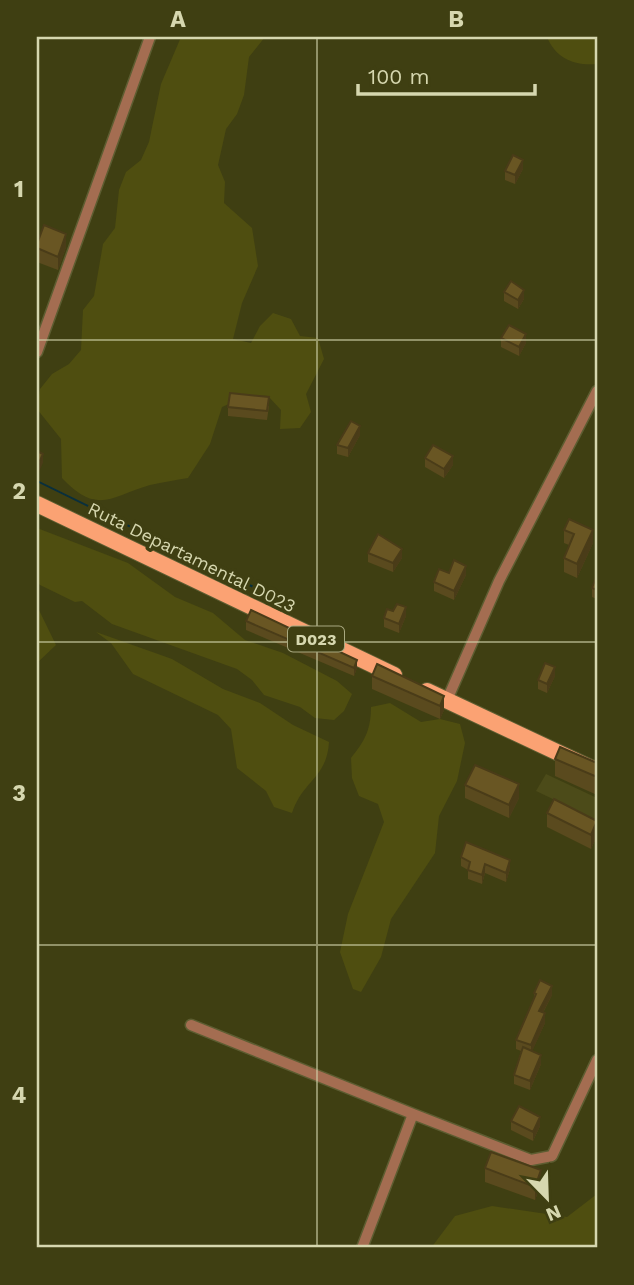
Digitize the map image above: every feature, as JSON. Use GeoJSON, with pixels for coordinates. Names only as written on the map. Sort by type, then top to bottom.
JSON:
{"type":"FeatureCollection","features":[{"type":"Feature","properties":{"kind":"main road","name":"Ruta Departamental D023"},"geometry":{"type":"LineString","coordinates":[[37,504],[597,771]]}},
{"type":"Feature","properties":{"kind":"street"},"geometry":{"type":"LineString","coordinates":[[37,352],[150,37]]}},
{"type":"Feature","properties":{"kind":"street"},"geometry":{"type":"LineString","coordinates":[[447,700],[499,581],[597,391]]}},
{"type":"Feature","properties":{"kind":"street"},"geometry":{"type":"LineString","coordinates":[[191,1025],[531,1160],[552,1156],[597,1060]]}},
{"type":"Feature","properties":{"kind":"street"},"geometry":{"type":"LineString","coordinates":[[362,1248],[413,1114]]}},
{"type":"Feature","properties":{"kind":"shaded area"},"geometry":{"type":"Polygon","coordinates":[[[181,37],[265,37],[249,57],[244,95],[237,114],[226,129],[218,165],[225,182],[224,203],[252,228],[258,266],[242,303],[233,339],[251,343],[260,326],[273,313],[291,319],[300,336],[318,338],[324,359],[306,394],[311,412],[300,428],[280,429],[281,410],[268,396],[249,395],[222,407],[210,444],[188,478],[150,485],[115,498],[95,500],[85,497],[62,478],[61,439],[37,409],[40,389],[52,374],[69,364],[81,350],[83,310],[94,296],[103,244],[115,228],[119,190],[126,172],[141,160],[149,142],[161,84],[181,37]]]}},
{"type":"Feature","properties":{"kind":"shaded area"},"geometry":{"type":"Polygon","coordinates":[[[547,37],[597,37],[597,64],[581,64],[567,60],[556,51],[547,37]]]}},
{"type":"Feature","properties":{"kind":"shaded area"},"geometry":{"type":"Polygon","coordinates":[[[37,528],[128,563],[175,597],[213,613],[245,640],[283,653],[337,681],[352,694],[344,711],[334,720],[315,718],[300,707],[264,695],[252,680],[237,669],[112,624],[82,601],[75,602],[40,585],[37,582],[37,528]]]}},
{"type":"Feature","properties":{"kind":"shaded area"},"geometry":{"type":"Polygon","coordinates":[[[37,606],[56,645],[37,663],[37,606]]]}},
{"type":"Feature","properties":{"kind":"shaded area"},"geometry":{"type":"Polygon","coordinates":[[[96,632],[172,659],[223,689],[260,703],[293,725],[329,742],[324,764],[302,793],[292,813],[274,807],[266,791],[237,768],[231,729],[218,715],[133,674],[111,643],[96,632]]]}},
{"type":"Feature","properties":{"kind":"shaded area"},"geometry":{"type":"Polygon","coordinates":[[[390,703],[421,722],[440,719],[460,724],[465,743],[457,781],[439,816],[435,853],[391,919],[381,957],[361,992],[353,989],[340,952],[348,914],[384,822],[378,804],[359,796],[352,778],[351,758],[366,734],[371,707],[390,703]]]}},
{"type":"Feature","properties":{"kind":"shaded area"},"geometry":{"type":"Polygon","coordinates":[[[546,774],[597,798],[597,820],[536,791],[546,774]]]}},
{"type":"Feature","properties":{"kind":"shaded area"},"geometry":{"type":"Polygon","coordinates":[[[597,1194],[597,1248],[431,1248],[455,1216],[492,1206],[567,1217],[597,1194]]]}},
{"type":"Feature","properties":{"kind":"water"},"geometry":{"type":"Polygon","coordinates":[[[37,480],[254,586],[253,588],[37,480]]]}},
{"type":"Feature","properties":{"kind":"building"},"geometry":{"type":"Polygon","coordinates":[[[513,155],[523,160],[515,175],[505,171],[513,155]]]}},
{"type":"Feature","properties":{"kind":"building"},"geometry":{"type":"Polygon","coordinates":[[[44,225],[66,234],[58,257],[37,248],[44,225]]]}},
{"type":"Feature","properties":{"kind":"building"},"geometry":{"type":"Polygon","coordinates":[[[511,281],[524,290],[518,300],[504,292],[511,281]]]}},
{"type":"Feature","properties":{"kind":"building"},"geometry":{"type":"Polygon","coordinates":[[[509,325],[526,334],[519,347],[501,338],[509,325]]]}},
{"type":"Feature","properties":{"kind":"building"},"geometry":{"type":"Polygon","coordinates":[[[230,393],[269,397],[267,411],[228,407],[230,393]]]}},
{"type":"Feature","properties":{"kind":"building"},"geometry":{"type":"Polygon","coordinates":[[[351,421],[360,426],[348,448],[337,445],[351,421]]]}},
{"type":"Feature","properties":{"kind":"building"},"geometry":{"type":"Polygon","coordinates":[[[433,445],[453,456],[444,469],[425,458],[433,445]]]}},
{"type":"Feature","properties":{"kind":"building"},"geometry":{"type":"Polygon","coordinates":[[[37,451],[43,454],[37,467],[37,451]]]}},
{"type":"Feature","properties":{"kind":"building"},"geometry":{"type":"Polygon","coordinates":[[[569,519],[593,530],[577,564],[564,558],[574,534],[564,530],[569,519]]]}},
{"type":"Feature","properties":{"kind":"building"},"geometry":{"type":"Polygon","coordinates":[[[378,534],[402,549],[393,563],[368,553],[378,534]]]}},
{"type":"Feature","properties":{"kind":"building"},"geometry":{"type":"Polygon","coordinates":[[[454,560],[466,566],[454,591],[434,582],[439,569],[449,573],[454,560]]]}},
{"type":"Feature","properties":{"kind":"building"},"geometry":{"type":"Polygon","coordinates":[[[597,575],[597,590],[592,588],[597,575]]]}},
{"type":"Feature","properties":{"kind":"building"},"geometry":{"type":"Polygon","coordinates":[[[397,604],[406,607],[399,624],[384,618],[387,609],[393,611],[397,604]]]}},
{"type":"Feature","properties":{"kind":"building"},"geometry":{"type":"Polygon","coordinates":[[[251,610],[357,660],[354,668],[246,621],[251,610]]]}},
{"type":"Feature","properties":{"kind":"building"},"geometry":{"type":"Polygon","coordinates":[[[545,663],[555,667],[547,684],[538,680],[545,663]]]}},
{"type":"Feature","properties":{"kind":"building"},"geometry":{"type":"Polygon","coordinates":[[[377,664],[444,696],[440,706],[372,676],[377,664]]]}},
{"type":"Feature","properties":{"kind":"building"},"geometry":{"type":"Polygon","coordinates":[[[560,747],[597,763],[597,777],[555,759],[560,747]]]}},
{"type":"Feature","properties":{"kind":"building"},"geometry":{"type":"Polygon","coordinates":[[[475,765],[519,784],[509,805],[465,785],[475,765]]]}},
{"type":"Feature","properties":{"kind":"building"},"geometry":{"type":"Polygon","coordinates":[[[554,799],[597,821],[591,835],[547,813],[554,799]]]}},
{"type":"Feature","properties":{"kind":"building"},"geometry":{"type":"Polygon","coordinates":[[[466,842],[510,860],[506,873],[485,864],[482,875],[468,870],[470,862],[461,857],[466,842]]]}},
{"type":"Feature","properties":{"kind":"building"},"geometry":{"type":"Polygon","coordinates":[[[540,980],[552,986],[539,1011],[545,1013],[531,1045],[516,1040],[540,980]]]}},
{"type":"Feature","properties":{"kind":"building"},"geometry":{"type":"Polygon","coordinates":[[[523,1047],[541,1055],[530,1081],[514,1075],[523,1047]]]}},
{"type":"Feature","properties":{"kind":"building"},"geometry":{"type":"Polygon","coordinates":[[[519,1106],[540,1117],[533,1132],[511,1121],[519,1106]]]}},
{"type":"Feature","properties":{"kind":"building"},"geometry":{"type":"Polygon","coordinates":[[[491,1152],[541,1170],[535,1187],[485,1168],[491,1152]]]}}]}
